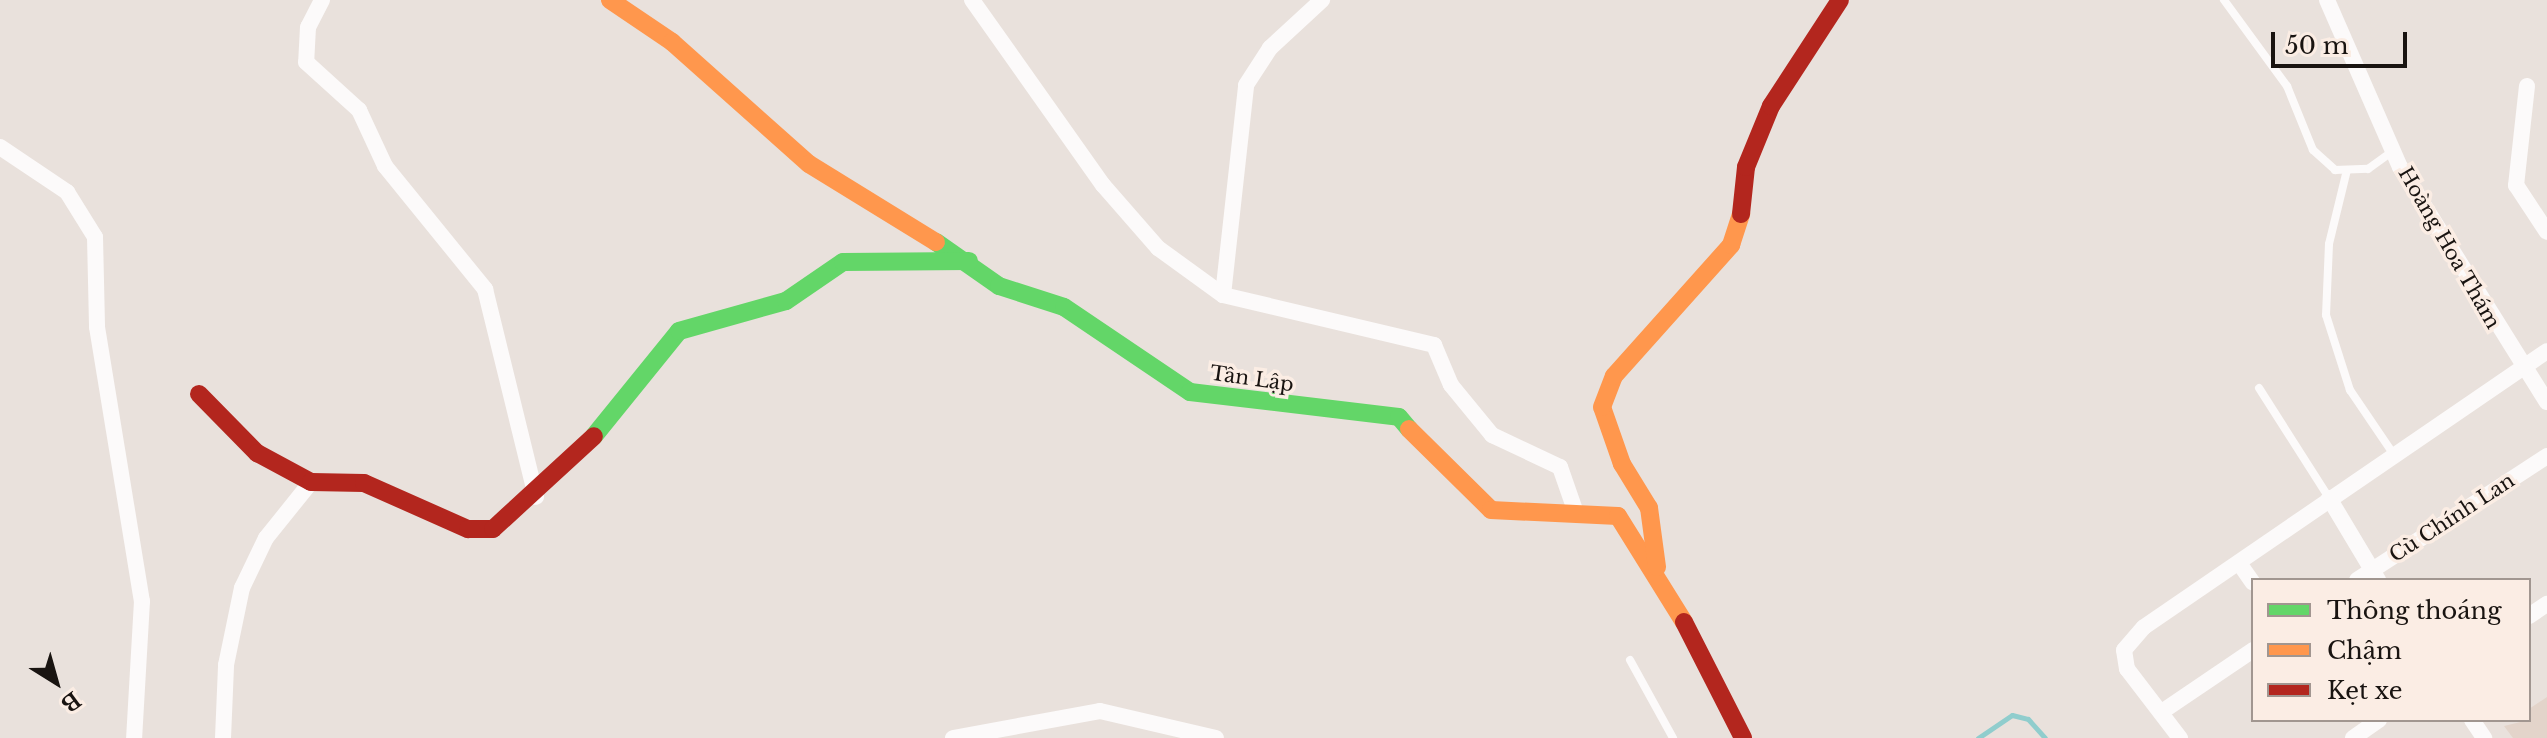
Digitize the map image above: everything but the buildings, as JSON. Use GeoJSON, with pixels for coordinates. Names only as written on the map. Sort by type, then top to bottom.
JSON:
{"type":"FeatureCollection","features":[{"type":"Feature","properties":{"kind":"street"},"geometry":{"type":"LineString","coordinates":[[322,0],[308,27],[306,62],[359,110],[385,166],[485,289],[536,497]]}},
{"type":"Feature","properties":{"kind":"street","name":"Tân Lập"},"geometry":{"type":"LineString","coordinates":[[610,0],[672,42],[809,164],[970,261],[999,286],[1064,307],[1190,392],[1399,417],[1438,465],[1491,510],[1526,517],[1575,510],[1618,516],[1657,570],[1743,738]]}},
{"type":"Feature","properties":{"kind":"street"},"geometry":{"type":"LineString","coordinates":[[972,0],[1130,219],[1189,275],[1223,295],[1434,345],[1451,385],[1492,435],[1560,467],[1575,510]]}},
{"type":"Feature","properties":{"kind":"street"},"geometry":{"type":"LineString","coordinates":[[1223,295],[1246,85],[1270,48],[1322,0]]}},
{"type":"Feature","properties":{"kind":"street"},"geometry":{"type":"LineString","coordinates":[[1657,570],[1649,508],[1622,464],[1602,407],[1614,376],[1731,245],[1747,197],[1746,167],[1771,106],[1840,0]]}},
{"type":"Feature","properties":{"kind":"street","name":"Hoàng Hoa Thám"},"geometry":{"type":"LineString","coordinates":[[2327,0],[2395,149],[2523,368],[2547,402]]}},
{"type":"Feature","properties":{"kind":"street"},"geometry":{"type":"LineString","coordinates":[[2527,86],[2516,185],[2547,232]]}},
{"type":"Feature","properties":{"kind":"street"},"geometry":{"type":"LineString","coordinates":[[0,147],[67,192],[95,237],[97,327],[142,601],[134,738]]}},
{"type":"Feature","properties":{"kind":"street"},"geometry":{"type":"LineString","coordinates":[[199,394],[257,453],[311,482],[364,483],[483,530],[503,525],[536,497],[679,331],[786,301],[843,262],[970,261]]}},
{"type":"Feature","properties":{"kind":"street"},"geometry":{"type":"LineString","coordinates":[[2180,738],[2163,711],[2127,669],[2124,650],[2144,627],[2547,351]]}},
{"type":"Feature","properties":{"kind":"street","name":"Cù Chính Lan"},"geometry":{"type":"LineString","coordinates":[[2369,577],[2547,456]]}},
{"type":"Feature","properties":{"kind":"street"},"geometry":{"type":"LineString","coordinates":[[223,738],[226,665],[242,588],[266,538],[311,482]]}},
{"type":"Feature","properties":{"kind":"street"},"geometry":{"type":"LineString","coordinates":[[2329,498],[2369,577]]}},
{"type":"Feature","properties":{"kind":"street"},"geometry":{"type":"LineString","coordinates":[[2239,563],[2251,580]]}},
{"type":"Feature","properties":{"kind":"street"},"geometry":{"type":"LineString","coordinates":[[2163,711],[2251,651]]}},
{"type":"Feature","properties":{"kind":"street"},"geometry":{"type":"LineString","coordinates":[[953,738],[1100,711],[1216,738]]}},
{"type":"Feature","properties":{"kind":"street"},"geometry":{"type":"LineString","coordinates":[[2356,732],[2375,722]]}},
{"type":"Feature","properties":{"kind":"lane"},"geometry":{"type":"LineString","coordinates":[[2224,0],[2287,86],[2313,150],[2335,170],[2368,169],[2395,149]]}},
{"type":"Feature","properties":{"kind":"lane"},"geometry":{"type":"LineString","coordinates":[[2347,170],[2329,244],[2326,315],[2350,390],[2394,455]]}},
{"type":"Feature","properties":{"kind":"lane"},"geometry":{"type":"LineString","coordinates":[[2259,388],[2329,498]]}},
{"type":"Feature","properties":{"kind":"lane"},"geometry":{"type":"LineString","coordinates":[[1630,660],[1673,738]]}},
{"type":"Feature","properties":{"kind":"shaded area"},"geometry":{"type":"Polygon","coordinates":[[[2547,697],[2547,738],[2513,738],[2504,726],[2531,722],[2531,708],[2547,697]]]}},
{"type":"Feature","properties":{"kind":"waterway"},"geometry":{"type":"LineString","coordinates":[[1978,738],[2012,715],[2028,719],[2045,738]]}},
{"type":"Feature","properties":{"kind":"traffic: fast"},"geometry":{"type":"LineString","coordinates":[[936,242],[999,286],[1064,307],[1190,392],[1399,417],[1409,429]]}},
{"type":"Feature","properties":{"kind":"traffic: fast"},"geometry":{"type":"LineString","coordinates":[[594,436],[679,331],[786,301],[843,262],[969,261]]}},
{"type":"Feature","properties":{"kind":"traffic: slow"},"geometry":{"type":"LineString","coordinates":[[610,0],[672,42],[809,164],[936,242]]}},
{"type":"Feature","properties":{"kind":"traffic: slow"},"geometry":{"type":"LineString","coordinates":[[1657,567],[1649,508],[1622,464],[1602,407],[1614,376],[1731,245],[1741,214]]}},
{"type":"Feature","properties":{"kind":"traffic: slow"},"geometry":{"type":"LineString","coordinates":[[1409,429],[1491,510],[1618,516],[1684,622]]}},
{"type":"Feature","properties":{"kind":"traffic: jam"},"geometry":{"type":"LineString","coordinates":[[1741,214],[1746,167],[1771,106],[1840,0]]}},
{"type":"Feature","properties":{"kind":"traffic: jam"},"geometry":{"type":"LineString","coordinates":[[199,394],[257,453],[311,482],[364,483],[468,529],[493,529],[594,436]]}},
{"type":"Feature","properties":{"kind":"traffic: jam"},"geometry":{"type":"LineString","coordinates":[[1684,622],[1743,738]]}}]}
